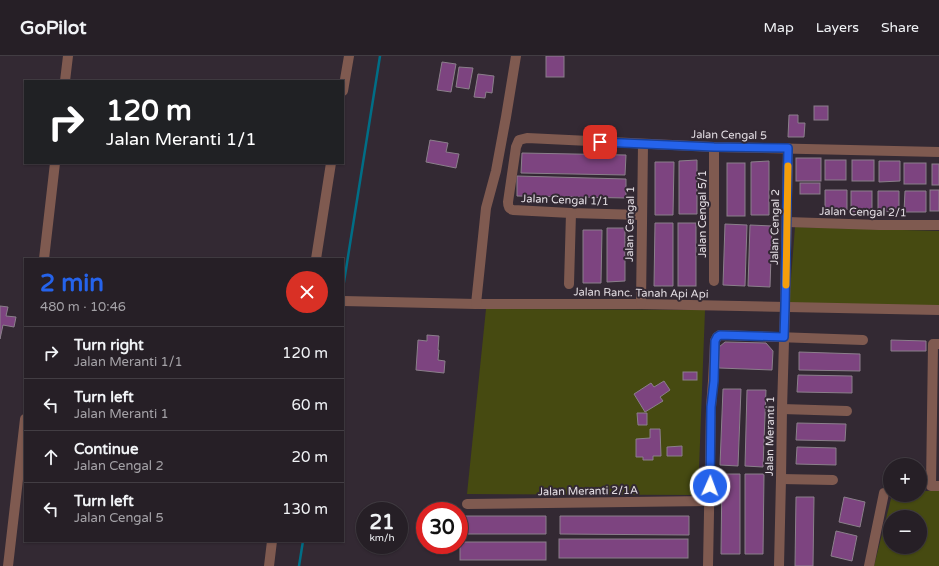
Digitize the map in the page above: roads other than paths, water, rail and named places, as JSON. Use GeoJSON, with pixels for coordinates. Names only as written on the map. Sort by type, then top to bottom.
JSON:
{"type":"FeatureCollection","features":[{"type":"Feature","properties":{"kind":"street"},"geometry":{"type":"LineString","coordinates":[[65,80],[68,56]]}},
{"type":"Feature","properties":{"kind":"street"},"geometry":{"type":"LineString","coordinates":[[344,84],[348,56]]}},
{"type":"Feature","properties":{"kind":"street"},"geometry":{"type":"LineString","coordinates":[[476,304],[486,208],[496,171],[516,56]]}},
{"type":"Feature","properties":{"kind":"street","name":"Jalan Cengal 5"},"geometry":{"type":"LineString","coordinates":[[519,140],[527,138],[714,147],[939,152]]}},
{"type":"Feature","properties":{"kind":"street","name":"Jalan Cengal 1/1"},"geometry":{"type":"LineString","coordinates":[[519,140],[516,147],[508,202],[509,208],[513,210],[572,213],[642,214]]}},
{"type":"Feature","properties":{"kind":"street","name":"Jalan Cengal 1"},"geometry":{"type":"LineString","coordinates":[[641,304],[643,144]]}},
{"type":"Feature","properties":{"kind":"street","name":"Jalan Cengal 5/1"},"geometry":{"type":"LineString","coordinates":[[714,147],[714,281]]}},
{"type":"Feature","properties":{"kind":"street","name":"Jalan Cengal 2"},"geometry":{"type":"LineString","coordinates":[[785,307],[788,148]]}},
{"type":"Feature","properties":{"kind":"street"},"geometry":{"type":"LineString","coordinates":[[44,258],[55,164]]}},
{"type":"Feature","properties":{"kind":"street"},"geometry":{"type":"LineString","coordinates":[[316,258],[331,164]]}},
{"type":"Feature","properties":{"kind":"street"},"geometry":{"type":"LineString","coordinates":[[569,284],[572,213]]}},
{"type":"Feature","properties":{"kind":"street","name":"Jalan Cengal 2/1"},"geometry":{"type":"LineString","coordinates":[[787,222],[939,225]]}},
{"type":"Feature","properties":{"kind":"street","name":"Jalan Ranc. Tanah Api Api"},"geometry":{"type":"LineString","coordinates":[[344,301],[476,304],[641,304],[939,310]]}},
{"type":"Feature","properties":{"kind":"street","name":"Jalan Meranti 1"},"geometry":{"type":"LineString","coordinates":[[779,566],[785,307]]}},
{"type":"Feature","properties":{"kind":"street"},"geometry":{"type":"LineString","coordinates":[[708,566],[711,407],[714,381],[715,341],[717,337],[720,335],[863,340]]}},
{"type":"Feature","properties":{"kind":"street"},"geometry":{"type":"LineString","coordinates":[[939,344],[933,344],[931,486],[939,486]]}},
{"type":"Feature","properties":{"kind":"street"},"geometry":{"type":"LineString","coordinates":[[782,409],[847,412]]}},
{"type":"Feature","properties":{"kind":"street"},"geometry":{"type":"LineString","coordinates":[[8,566],[24,428]]}},
{"type":"Feature","properties":{"kind":"street"},"geometry":{"type":"LineString","coordinates":[[781,479],[832,480]]}},
{"type":"Feature","properties":{"kind":"street"},"geometry":{"type":"LineString","coordinates":[[869,566],[883,498]]}},
{"type":"Feature","properties":{"kind":"street","name":"Jalan Meranti 2/1A"},"geometry":{"type":"LineString","coordinates":[[468,504],[709,501]]}},
{"type":"Feature","properties":{"kind":"street"},"geometry":{"type":"LineString","coordinates":[[269,566],[272,542]]}},
{"type":"Feature","properties":{"kind":"waterway"},"geometry":{"type":"LineString","coordinates":[[344,282],[380,56]]}},
{"type":"Feature","properties":{"kind":"waterway"},"geometry":{"type":"LineString","coordinates":[[299,566],[303,542]]}}]}
